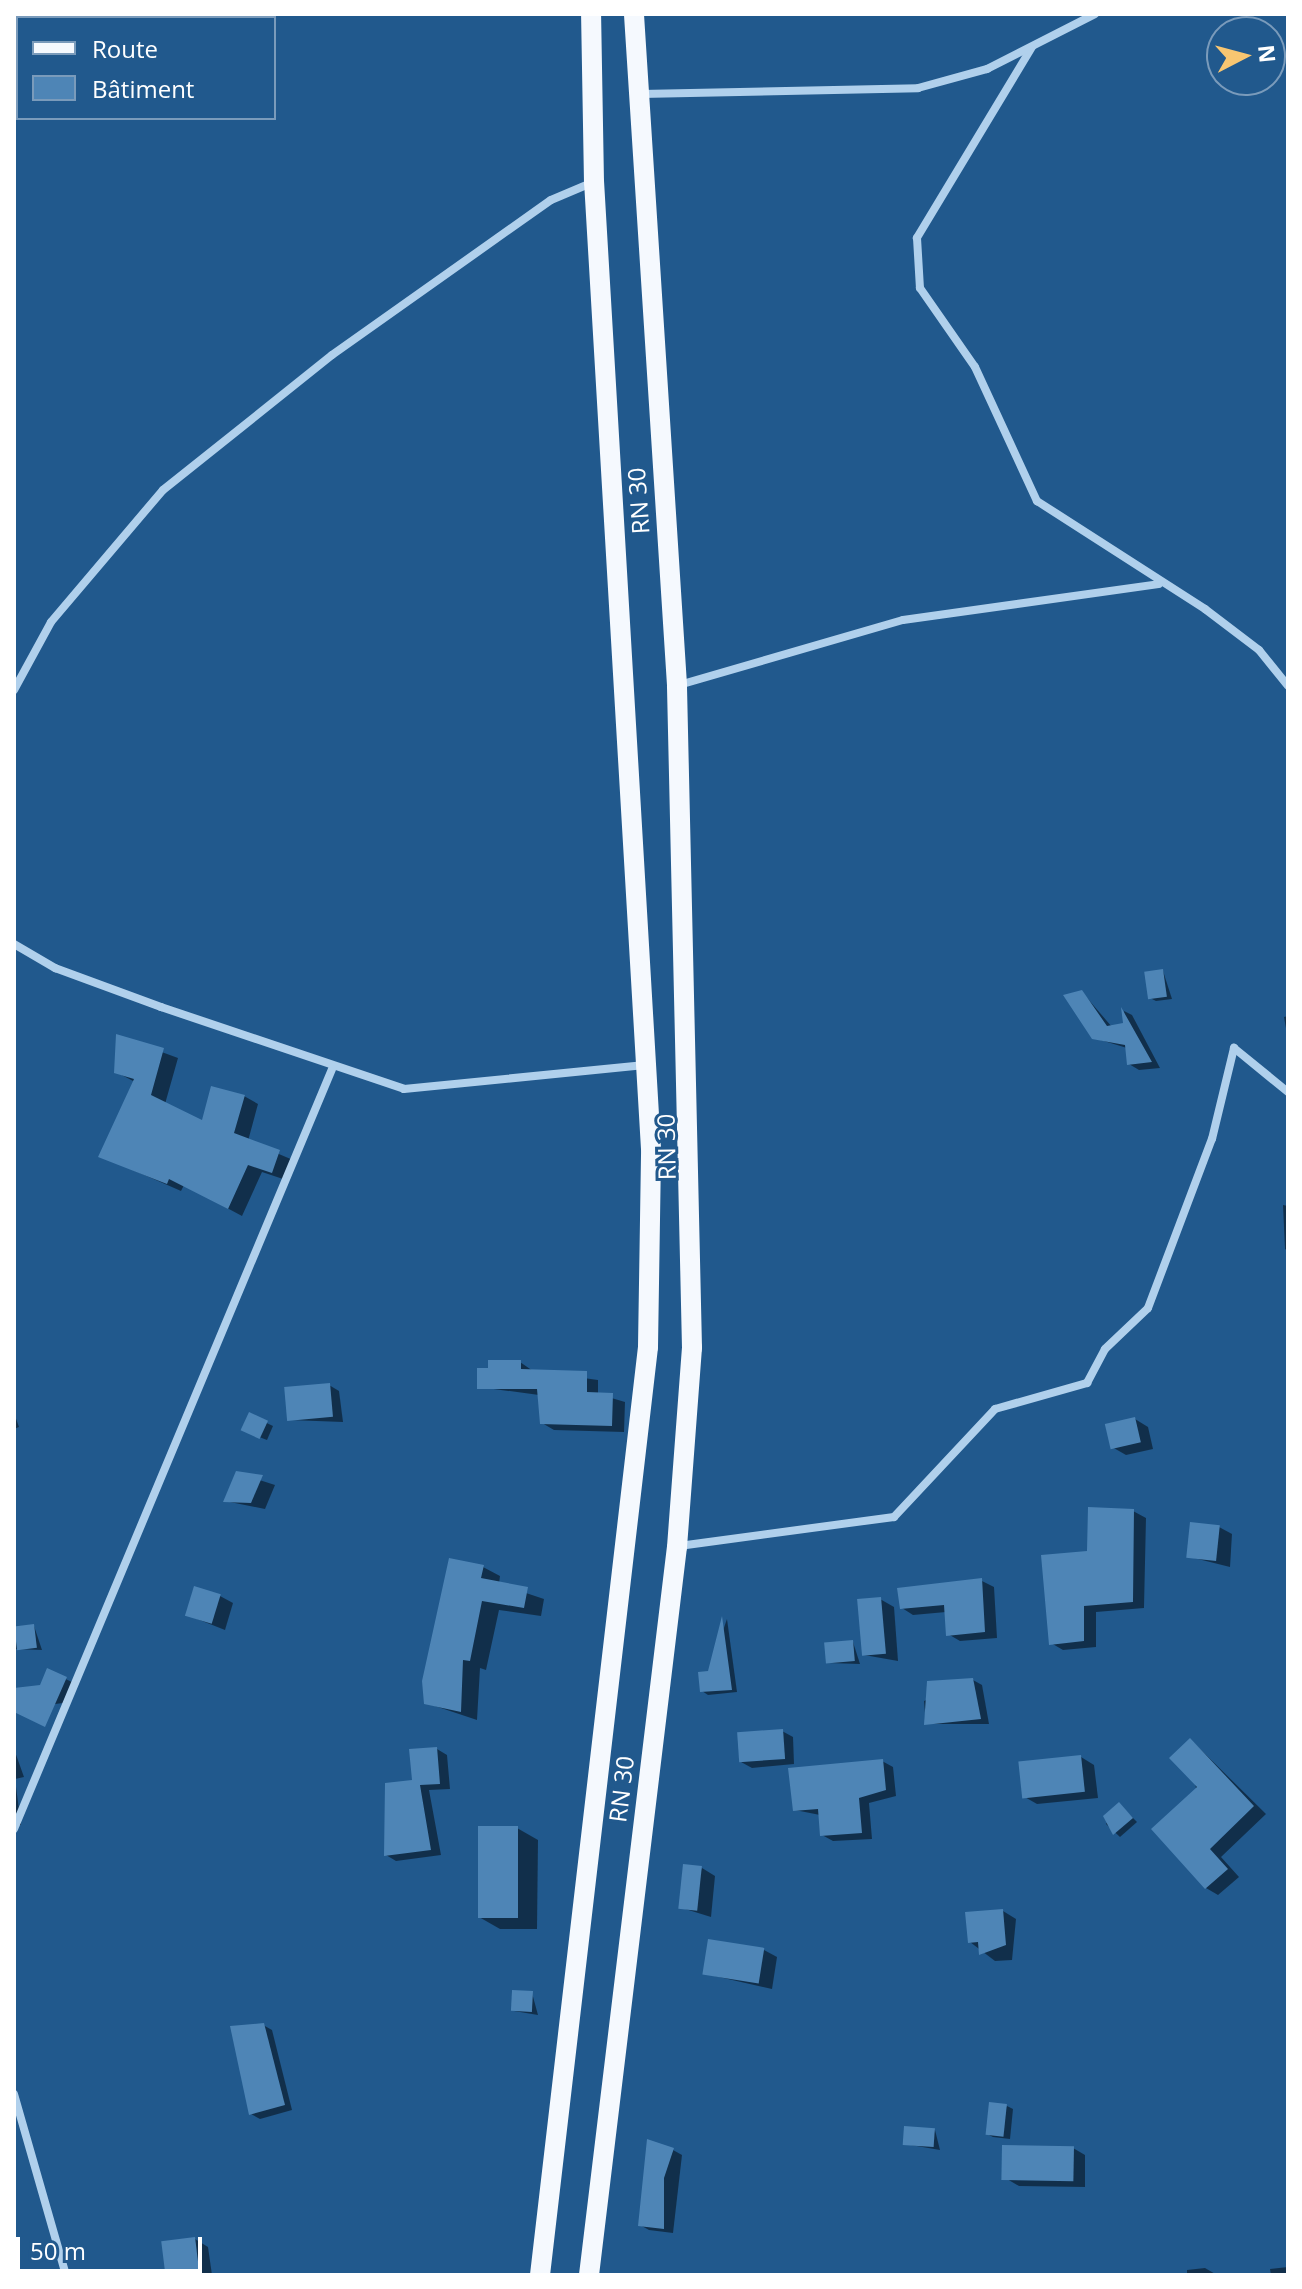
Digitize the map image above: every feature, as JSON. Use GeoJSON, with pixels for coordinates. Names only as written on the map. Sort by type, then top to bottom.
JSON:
{"type":"FeatureCollection","features":[{"type":"Feature","properties":{"kind":"main road","name":"RN 30"},"geometry":{"type":"LineString","coordinates":[[540,2275],[648,1347],[647,1065],[594,182],[591,14]]}},
{"type":"Feature","properties":{"kind":"main road","name":"RN 30"},"geometry":{"type":"LineString","coordinates":[[589,2275],[677,1547],[692,1348],[692,1183],[677,685],[636,94],[634,14]]}},
{"type":"Feature","properties":{"kind":"street"},"geometry":{"type":"LineString","coordinates":[[636,94],[891,92],[987,69],[1095,14]]}},
{"type":"Feature","properties":{"kind":"street"},"geometry":{"type":"LineString","coordinates":[[1032,47],[917,238],[914,267],[920,288],[975,367],[1037,501],[1259,650],[1288,686]]}},
{"type":"Feature","properties":{"kind":"street"},"geometry":{"type":"LineString","coordinates":[[14,690],[51,622],[163,490],[332,355],[551,200],[594,182]]}},
{"type":"Feature","properties":{"kind":"street"},"geometry":{"type":"LineString","coordinates":[[677,685],[903,620],[1158,584]]}},
{"type":"Feature","properties":{"kind":"street"},"geometry":{"type":"LineString","coordinates":[[14,944],[55,968],[332,1069],[404,1089],[647,1065]]}},
{"type":"Feature","properties":{"kind":"street"},"geometry":{"type":"LineString","coordinates":[[677,1547],[894,1517],[995,1409],[1087,1383],[1105,1349],[1148,1308],[1212,1139],[1234,1048],[1288,1092]]}},
{"type":"Feature","properties":{"kind":"street"},"geometry":{"type":"LineString","coordinates":[[14,1829],[332,1069]]}},
{"type":"Feature","properties":{"kind":"street"},"geometry":{"type":"LineString","coordinates":[[14,2094],[66,2275]]}},
{"type":"Feature","properties":{"kind":"building"},"geometry":{"type":"Polygon","coordinates":[[[1163,969],[1167,997],[1148,999],[1144,972],[1163,969]]]}},
{"type":"Feature","properties":{"kind":"building"},"geometry":{"type":"Polygon","coordinates":[[[1082,990],[1107,1026],[1123,1023],[1121,1007],[1152,1062],[1127,1065],[1125,1045],[1092,1039],[1063,995],[1082,990]]]}},
{"type":"Feature","properties":{"kind":"building"},"geometry":{"type":"Polygon","coordinates":[[[116,1034],[164,1048],[151,1095],[202,1120],[211,1086],[245,1095],[234,1133],[280,1150],[272,1173],[248,1165],[228,1209],[169,1179],[167,1184],[98,1157],[134,1079],[114,1073],[116,1034]]]}},
{"type":"Feature","properties":{"kind":"building"},"geometry":{"type":"Polygon","coordinates":[[[488,1360],[521,1360],[521,1369],[587,1371],[587,1392],[613,1393],[612,1426],[540,1424],[537,1389],[477,1389],[477,1368],[488,1368],[488,1360]]]}},
{"type":"Feature","properties":{"kind":"building"},"geometry":{"type":"Polygon","coordinates":[[[330,1383],[333,1417],[287,1421],[284,1387],[330,1383]]]}},
{"type":"Feature","properties":{"kind":"building"},"geometry":{"type":"Polygon","coordinates":[[[249,1412],[268,1421],[260,1439],[241,1430],[249,1412]]]}},
{"type":"Feature","properties":{"kind":"building"},"geometry":{"type":"Polygon","coordinates":[[[1135,1417],[1141,1442],[1111,1449],[1105,1424],[1135,1417]]]}},
{"type":"Feature","properties":{"kind":"building"},"geometry":{"type":"Polygon","coordinates":[[[236,1471],[263,1475],[251,1503],[223,1502],[236,1471]]]}},
{"type":"Feature","properties":{"kind":"building"},"geometry":{"type":"Polygon","coordinates":[[[1088,1507],[1134,1509],[1133,1602],[1084,1606],[1084,1641],[1049,1645],[1041,1555],[1087,1551],[1088,1507]]]}},
{"type":"Feature","properties":{"kind":"building"},"geometry":{"type":"Polygon","coordinates":[[[1190,1522],[1220,1525],[1216,1561],[1186,1558],[1190,1522]]]}},
{"type":"Feature","properties":{"kind":"building"},"geometry":{"type":"Polygon","coordinates":[[[449,1558],[484,1565],[481,1578],[528,1587],[524,1608],[482,1601],[470,1661],[463,1660],[461,1712],[424,1704],[422,1681],[449,1558]]]}},
{"type":"Feature","properties":{"kind":"building"},"geometry":{"type":"Polygon","coordinates":[[[982,1578],[985,1632],[946,1636],[944,1605],[900,1609],[897,1588],[982,1578]]]}},
{"type":"Feature","properties":{"kind":"building"},"geometry":{"type":"Polygon","coordinates":[[[194,1586],[221,1594],[212,1624],[185,1616],[194,1586]]]}},
{"type":"Feature","properties":{"kind":"building"},"geometry":{"type":"Polygon","coordinates":[[[881,1597],[886,1654],[862,1656],[857,1599],[881,1597]]]}},
{"type":"Feature","properties":{"kind":"building"},"geometry":{"type":"Polygon","coordinates":[[[722,1616],[732,1690],[700,1692],[698,1672],[708,1671],[722,1616]]]}},
{"type":"Feature","properties":{"kind":"building"},"geometry":{"type":"Polygon","coordinates":[[[34,1624],[37,1648],[17,1650],[14,1626],[34,1624]]]}},
{"type":"Feature","properties":{"kind":"building"},"geometry":{"type":"Polygon","coordinates":[[[853,1640],[855,1661],[826,1663],[824,1643],[853,1640]]]}},
{"type":"Feature","properties":{"kind":"building"},"geometry":{"type":"Polygon","coordinates":[[[47,1668],[67,1677],[45,1727],[14,1712],[14,1688],[40,1685],[47,1668]]]}},
{"type":"Feature","properties":{"kind":"building"},"geometry":{"type":"Polygon","coordinates":[[[973,1678],[981,1719],[924,1725],[927,1681],[973,1678]]]}},
{"type":"Feature","properties":{"kind":"building"},"geometry":{"type":"Polygon","coordinates":[[[783,1729],[785,1759],[739,1762],[737,1732],[783,1729]]]}},
{"type":"Feature","properties":{"kind":"building"},"geometry":{"type":"Polygon","coordinates":[[[1190,1738],[1254,1806],[1210,1849],[1228,1869],[1205,1889],[1151,1829],[1197,1787],[1169,1758],[1190,1738]]]}},
{"type":"Feature","properties":{"kind":"building"},"geometry":{"type":"Polygon","coordinates":[[[437,1747],[440,1784],[420,1785],[431,1850],[384,1856],[385,1783],[412,1780],[409,1749],[437,1747]]]}},
{"type":"Feature","properties":{"kind":"building"},"geometry":{"type":"Polygon","coordinates":[[[1081,1755],[1085,1792],[1022,1798],[1018,1762],[1081,1755]]]}},
{"type":"Feature","properties":{"kind":"building"},"geometry":{"type":"Polygon","coordinates":[[[883,1759],[886,1790],[859,1798],[862,1833],[820,1836],[818,1809],[793,1811],[788,1768],[883,1759]]]}},
{"type":"Feature","properties":{"kind":"building"},"geometry":{"type":"Polygon","coordinates":[[[1119,1802],[1133,1818],[1113,1835],[1103,1816],[1119,1802]]]}},
{"type":"Feature","properties":{"kind":"building"},"geometry":{"type":"Polygon","coordinates":[[[478,1826],[518,1826],[518,1918],[478,1918],[478,1826]]]}},
{"type":"Feature","properties":{"kind":"building"},"geometry":{"type":"Polygon","coordinates":[[[683,1864],[702,1866],[697,1911],[678,1909],[683,1864]]]}},
{"type":"Feature","properties":{"kind":"building"},"geometry":{"type":"Polygon","coordinates":[[[1003,1909],[1006,1945],[979,1955],[978,1942],[968,1943],[965,1912],[1003,1909]]]}},
{"type":"Feature","properties":{"kind":"building"},"geometry":{"type":"Polygon","coordinates":[[[708,1939],[764,1948],[759,1983],[702,1975],[708,1939]]]}},
{"type":"Feature","properties":{"kind":"building"},"geometry":{"type":"Polygon","coordinates":[[[512,1990],[533,1991],[532,2012],[511,2011],[512,1990]]]}},
{"type":"Feature","properties":{"kind":"building"},"geometry":{"type":"Polygon","coordinates":[[[264,2023],[285,2105],[249,2115],[230,2026],[264,2023]]]}},
{"type":"Feature","properties":{"kind":"building"},"geometry":{"type":"Polygon","coordinates":[[[989,2102],[1007,2104],[1003,2137],[986,2135],[989,2102]]]}},
{"type":"Feature","properties":{"kind":"building"},"geometry":{"type":"Polygon","coordinates":[[[904,2126],[935,2128],[934,2147],[903,2145],[904,2126]]]}},
{"type":"Feature","properties":{"kind":"building"},"geometry":{"type":"Polygon","coordinates":[[[647,2139],[674,2148],[664,2178],[664,2229],[638,2226],[647,2139]]]}},
{"type":"Feature","properties":{"kind":"building"},"geometry":{"type":"Polygon","coordinates":[[[1002,2145],[1074,2146],[1073,2181],[1001,2180],[1002,2145]]]}},
{"type":"Feature","properties":{"kind":"building"},"geometry":{"type":"Polygon","coordinates":[[[195,2237],[199,2271],[165,2275],[161,2241],[195,2237]]]}}]}
